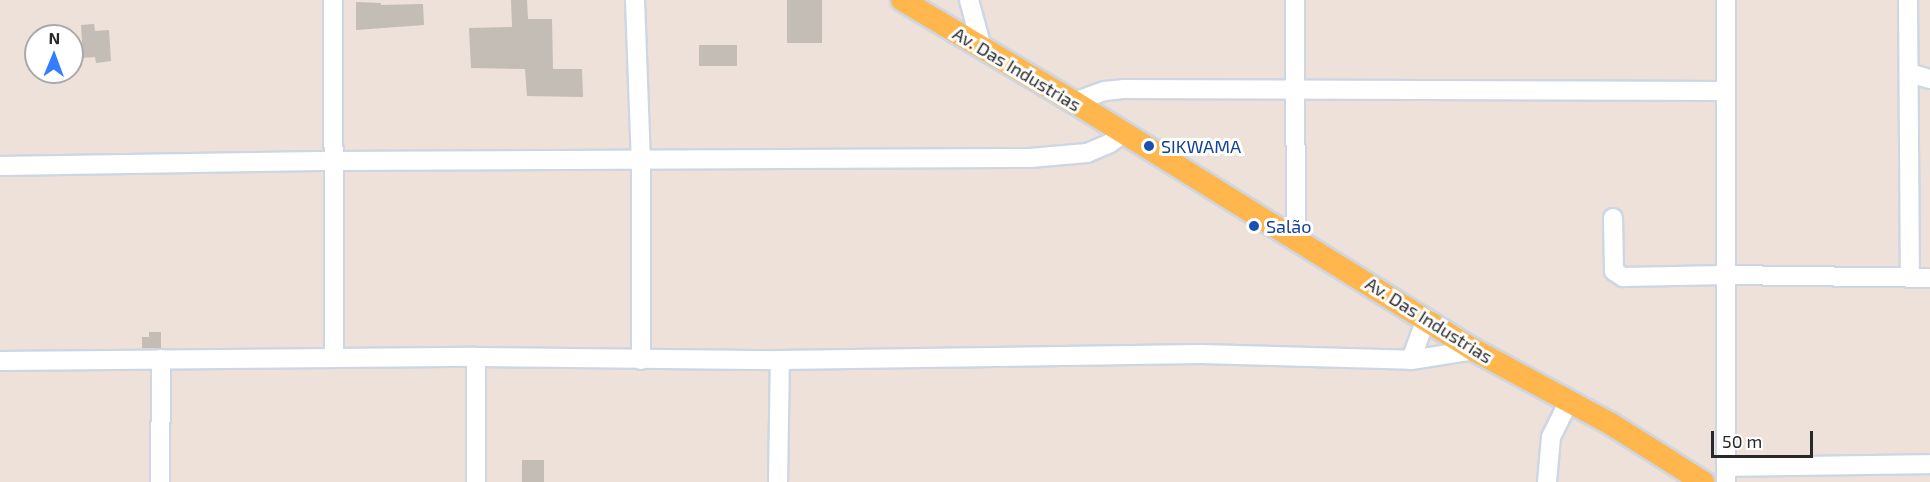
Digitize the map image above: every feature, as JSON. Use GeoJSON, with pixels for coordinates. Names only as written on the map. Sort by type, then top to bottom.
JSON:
{"type":"FeatureCollection","features":[{"type":"Feature","properties":{"kind":"main road","name":"Av. Das Industrias"},"geometry":{"type":"LineString","coordinates":[[902,0],[1128,135],[1426,318],[1474,350],[1569,401],[1702,482]]}},
{"type":"Feature","properties":{"kind":"street"},"geometry":{"type":"LineString","coordinates":[[333,0],[334,357]]}},
{"type":"Feature","properties":{"kind":"street"},"geometry":{"type":"LineString","coordinates":[[635,0],[641,160],[641,360]]}},
{"type":"Feature","properties":{"kind":"street"},"geometry":{"type":"LineString","coordinates":[[969,0],[982,48]]}},
{"type":"Feature","properties":{"kind":"street"},"geometry":{"type":"LineString","coordinates":[[1295,0],[1296,238]]}},
{"type":"Feature","properties":{"kind":"street"},"geometry":{"type":"LineString","coordinates":[[1726,0],[1726,474],[1930,464]]}},
{"type":"Feature","properties":{"kind":"street"},"geometry":{"type":"LineString","coordinates":[[1908,0],[1910,278]]}},
{"type":"Feature","properties":{"kind":"street"},"geometry":{"type":"LineString","coordinates":[[1909,73],[1930,79]]}},
{"type":"Feature","properties":{"kind":"street"},"geometry":{"type":"LineString","coordinates":[[1910,93],[1930,87]]}},
{"type":"Feature","properties":{"kind":"street"},"geometry":{"type":"LineString","coordinates":[[1074,102],[1105,91],[1123,89],[1726,91]]}},
{"type":"Feature","properties":{"kind":"street"},"geometry":{"type":"LineString","coordinates":[[1,165],[1030,158],[1087,153],[1128,135]]}},
{"type":"Feature","properties":{"kind":"street"},"geometry":{"type":"LineString","coordinates":[[1613,218],[1614,271],[1618,275],[1635,278],[1726,275],[1930,278]]}},
{"type":"Feature","properties":{"kind":"street"},"geometry":{"type":"LineString","coordinates":[[1412,360],[1426,318]]}},
{"type":"Feature","properties":{"kind":"street"},"geometry":{"type":"LineString","coordinates":[[0,361],[334,357],[780,360],[1201,354],[1412,360],[1474,350]]}},
{"type":"Feature","properties":{"kind":"street"},"geometry":{"type":"LineString","coordinates":[[476,357],[476,482]]}},
{"type":"Feature","properties":{"kind":"street"},"geometry":{"type":"LineString","coordinates":[[160,482],[161,359]]}},
{"type":"Feature","properties":{"kind":"street"},"geometry":{"type":"LineString","coordinates":[[778,482],[780,360]]}},
{"type":"Feature","properties":{"kind":"street"},"geometry":{"type":"LineString","coordinates":[[1547,482],[1551,437],[1569,401]]}},
{"type":"Feature","properties":{"kind":"building"},"geometry":{"type":"Polygon","coordinates":[[[511,0],[527,0],[528,19],[552,19],[553,69],[582,69],[583,97],[527,96],[525,69],[471,68],[469,28],[512,27],[511,0]]]}},
{"type":"Feature","properties":{"kind":"building"},"geometry":{"type":"Polygon","coordinates":[[[787,0],[822,0],[822,43],[787,43],[787,0]]]}},
{"type":"Feature","properties":{"kind":"building"},"geometry":{"type":"Polygon","coordinates":[[[356,2],[381,3],[381,5],[423,4],[424,25],[356,30],[356,2]]]}},
{"type":"Feature","properties":{"kind":"building"},"geometry":{"type":"Polygon","coordinates":[[[94,24],[95,31],[109,30],[111,61],[96,63],[95,57],[84,58],[84,25],[94,24]]]}},
{"type":"Feature","properties":{"kind":"building"},"geometry":{"type":"Polygon","coordinates":[[[699,45],[737,45],[737,66],[699,66],[699,45]]]}},
{"type":"Feature","properties":{"kind":"building"},"geometry":{"type":"Polygon","coordinates":[[[149,332],[161,332],[161,348],[142,348],[142,337],[149,337],[149,332]]]}},
{"type":"Feature","properties":{"kind":"building"},"geometry":{"type":"Polygon","coordinates":[[[522,460],[544,460],[544,482],[522,482],[522,460]]]}},
{"type":"Feature","properties":{"kind":"place","name":"SIKWAMA"},"geometry":{"type":"Point","coordinates":[1149,146]}},
{"type":"Feature","properties":{"kind":"place","name":"Salão"},"geometry":{"type":"Point","coordinates":[1254,226]}}]}
